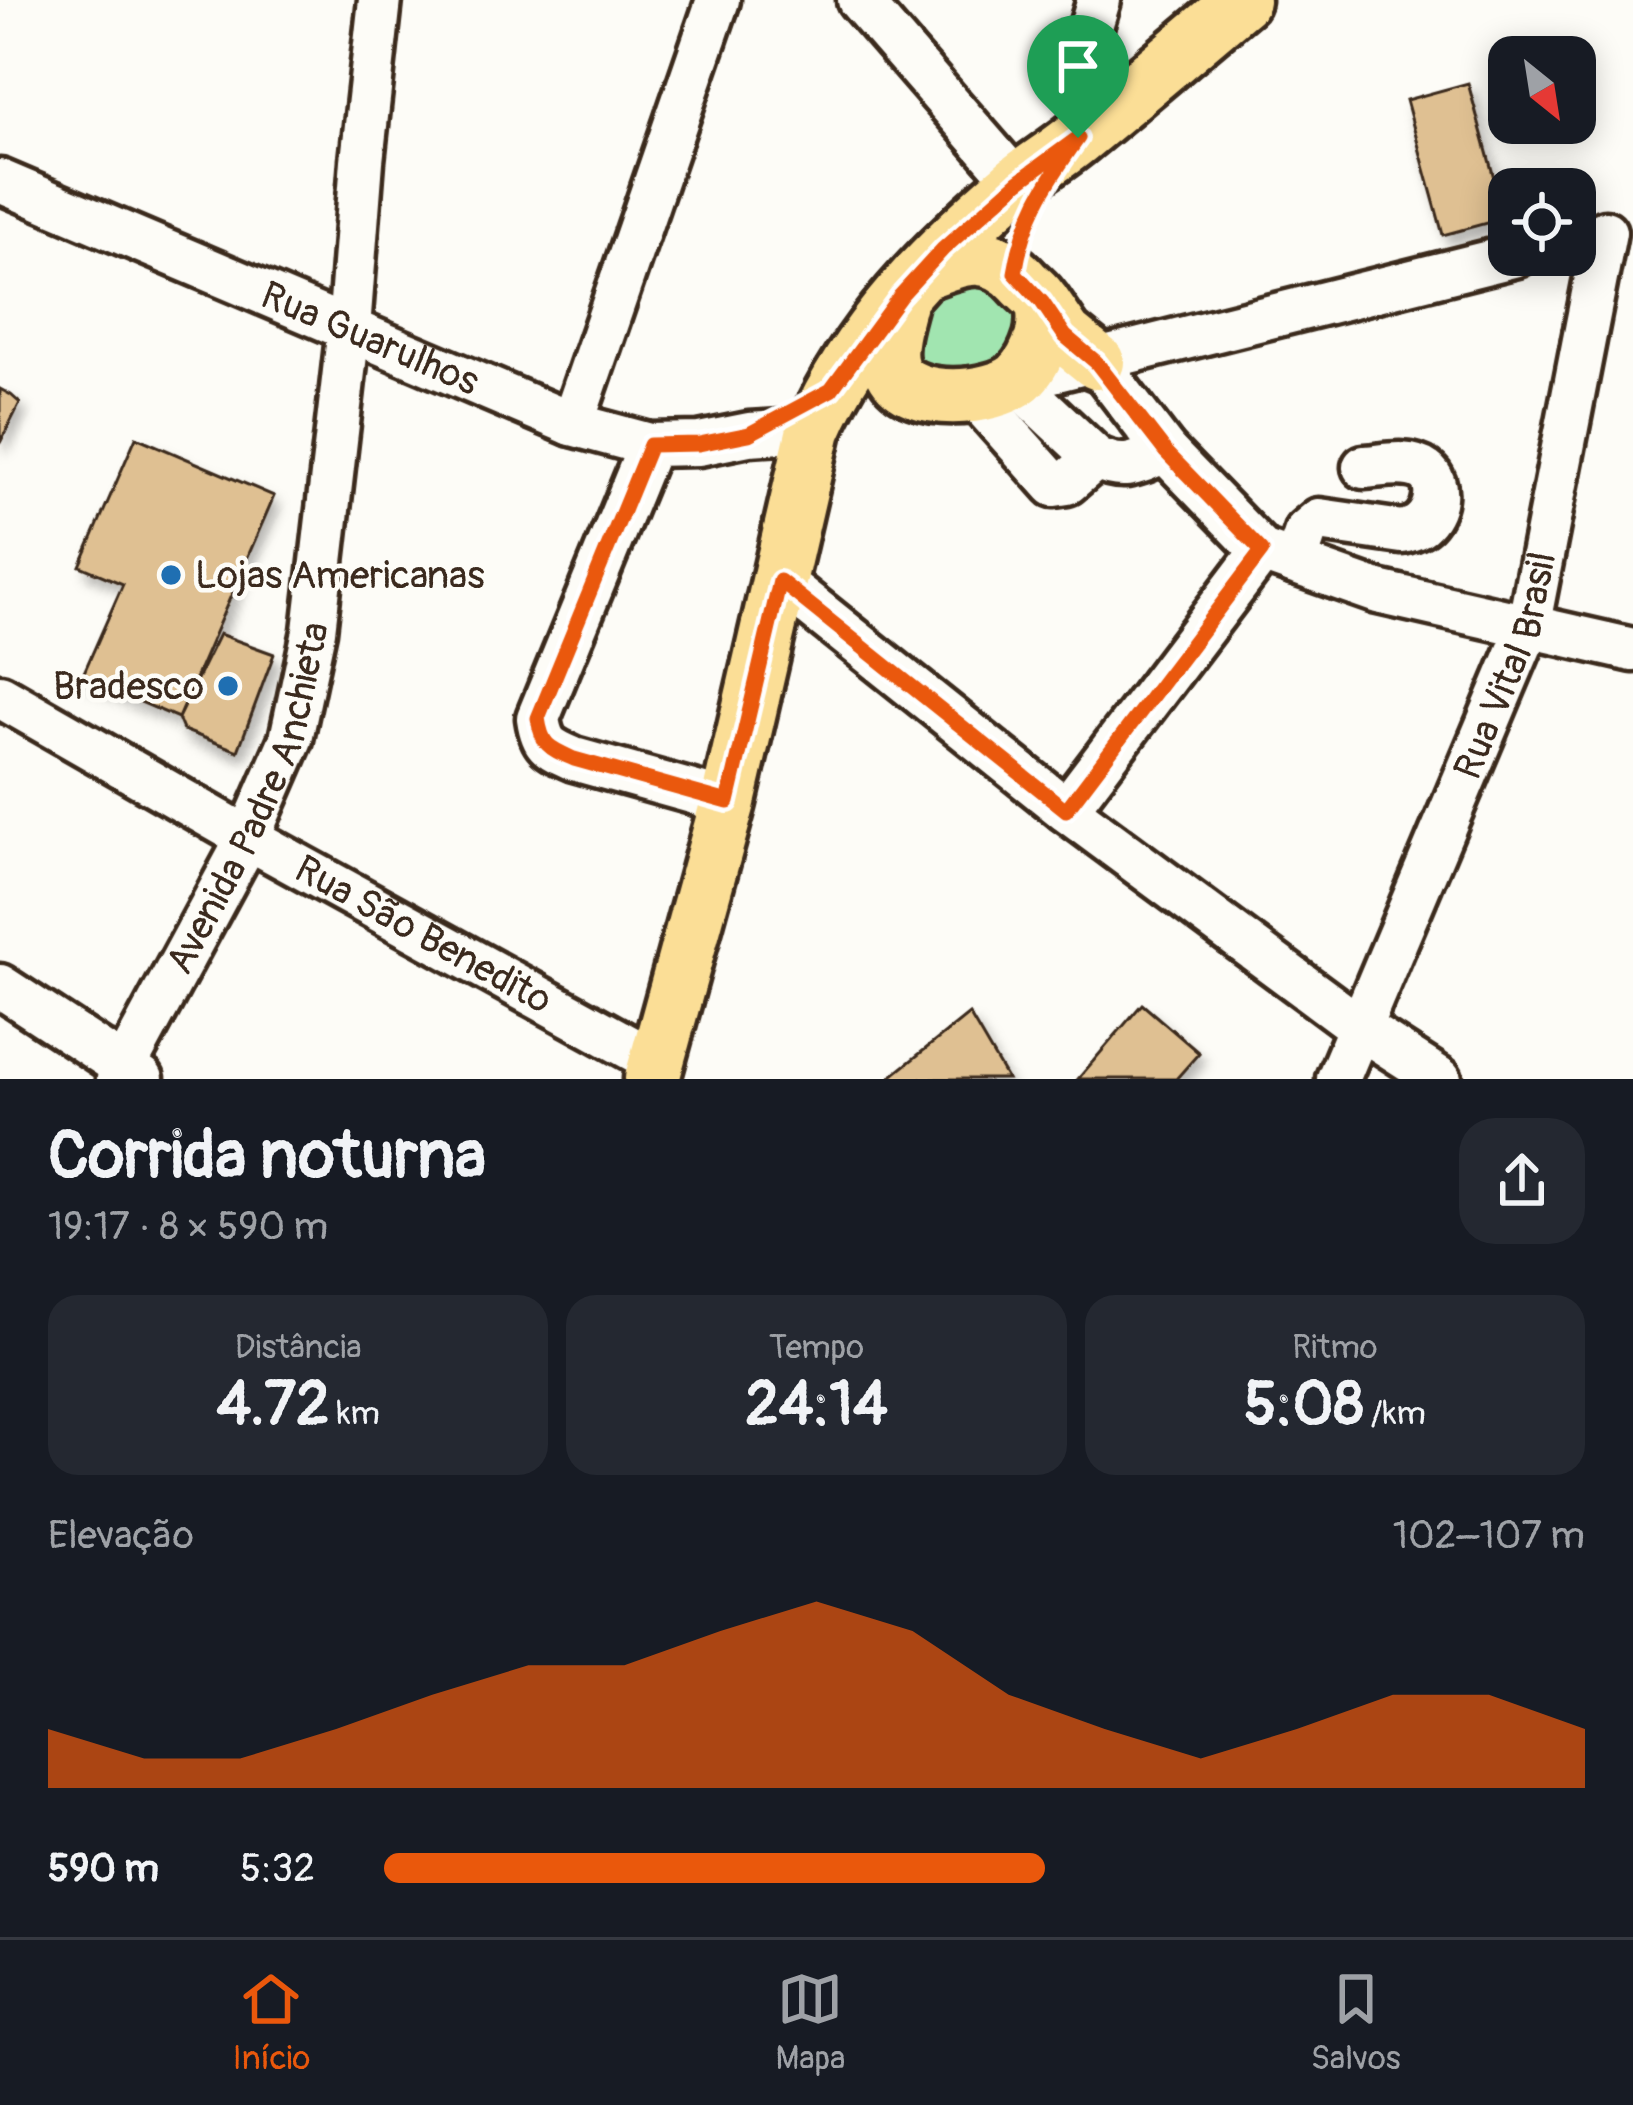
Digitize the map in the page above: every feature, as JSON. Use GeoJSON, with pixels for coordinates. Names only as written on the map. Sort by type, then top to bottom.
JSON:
{"type":"FeatureCollection","features":[{"type":"Feature","properties":{"kind":"main road"},"geometry":{"type":"LineString","coordinates":[[655,1071],[728,802],[823,410],[910,284],[1018,182],[1242,0]]}},
{"type":"Feature","properties":{"kind":"main road"},"geometry":{"type":"LineString","coordinates":[[823,410],[984,388],[1028,366],[1045,324],[1028,288],[1021,241],[1048,182],[1087,130]]}},
{"type":"Feature","properties":{"kind":"main road"},"geometry":{"type":"LineString","coordinates":[[984,388],[908,388],[889,358],[910,284],[966,257],[994,260],[1028,288],[1065,336],[1096,362]]}},
{"type":"Feature","properties":{"kind":"street","name":"Avenida Padre Anchieta"},"geometry":{"type":"LineString","coordinates":[[128,1075],[248,838],[291,739],[314,631],[380,0]]}},
{"type":"Feature","properties":{"kind":"street"},"geometry":{"type":"LineString","coordinates":[[572,424],[718,0]]}},
{"type":"Feature","properties":{"kind":"street"},"geometry":{"type":"LineString","coordinates":[[859,0],[1018,182]]}},
{"type":"Feature","properties":{"kind":"street"},"geometry":{"type":"LineString","coordinates":[[1087,130],[1078,69],[1099,0]]}},
{"type":"Feature","properties":{"kind":"street","name":"Rua Guarulhos"},"geometry":{"type":"LineString","coordinates":[[0,181],[572,424],[650,445],[699,444],[823,410]]}},
{"type":"Feature","properties":{"kind":"street","name":"Rua Vital Brasil"},"geometry":{"type":"LineString","coordinates":[[1338,1079],[1528,628],[1604,233]]}},
{"type":"Feature","properties":{"kind":"street"},"geometry":{"type":"LineString","coordinates":[[1165,451],[1120,467],[1096,458],[1067,483],[1054,485],[984,388],[1488,262]]}},
{"type":"Feature","properties":{"kind":"street"},"geometry":{"type":"LineString","coordinates":[[1096,362],[1165,451],[1278,557],[1378,592],[1633,650]]}},
{"type":"Feature","properties":{"kind":"street"},"geometry":{"type":"LineString","coordinates":[[650,445],[538,718],[540,734],[550,748],[574,759],[728,802]]}},
{"type":"Feature","properties":{"kind":"street"},"geometry":{"type":"LineString","coordinates":[[1066,810],[1278,557],[1319,520],[1402,532],[1426,519],[1436,489],[1426,471],[1408,464],[1364,467]]}},
{"type":"Feature","properties":{"kind":"street"},"geometry":{"type":"LineString","coordinates":[[780,581],[1066,810],[1359,1027],[1440,1079]]}},
{"type":"Feature","properties":{"kind":"street","name":"Rua São Benedito"},"geometry":{"type":"LineString","coordinates":[[0,696],[655,1071]]}},
{"type":"Feature","properties":{"kind":"street"},"geometry":{"type":"LineString","coordinates":[[0,986],[128,1075]]}},
{"type":"Feature","properties":{"kind":"green space"},"geometry":{"type":"Polygon","coordinates":[[[965,267],[1021,311],[1008,370],[914,382],[909,319],[965,267]]]}},
{"type":"Feature","properties":{"kind":"building"},"geometry":{"type":"Polygon","coordinates":[[[1468,83],[1491,168],[1488,223],[1443,235],[1406,100],[1468,83]]]}},
{"type":"Feature","properties":{"kind":"building"},"geometry":{"type":"Polygon","coordinates":[[[0,389],[20,403],[0,443],[0,389]]]}},
{"type":"Feature","properties":{"kind":"building","name":"Lojas Americanas"},"geometry":{"type":"Polygon","coordinates":[[[136,437],[274,496],[178,718],[82,677],[123,584],[80,566],[136,437]]]}},
{"type":"Feature","properties":{"kind":"building","name":"Bradesco"},"geometry":{"type":"Polygon","coordinates":[[[219,634],[274,654],[238,751],[183,730],[178,718],[219,634]]]}},
{"type":"Feature","properties":{"kind":"building"},"geometry":{"type":"Polygon","coordinates":[[[1142,1004],[1199,1053],[1176,1079],[1078,1079],[1142,1004]]]}},
{"type":"Feature","properties":{"kind":"building"},"geometry":{"type":"Polygon","coordinates":[[[969,1014],[1007,1079],[888,1079],[969,1014]]]}},
{"type":"Feature","properties":{"kind":"place","name":"Lojas Americanas"},"geometry":{"type":"Point","coordinates":[171,575]}},
{"type":"Feature","properties":{"kind":"place","name":"Bradesco"},"geometry":{"type":"Point","coordinates":[228,686]}},
{"type":"Feature","properties":{"kind":"route"},"geometry":{"type":"LineString","coordinates":[[1078,138],[1029,217],[1015,273],[1065,336],[1096,362],[1165,451],[1262,551],[1066,810],[780,581],[728,802],[550,748],[540,734],[538,718],[650,445],[699,444],[749,434],[831,390],[900,296],[943,249],[1018,182],[1078,138]]}}]}
